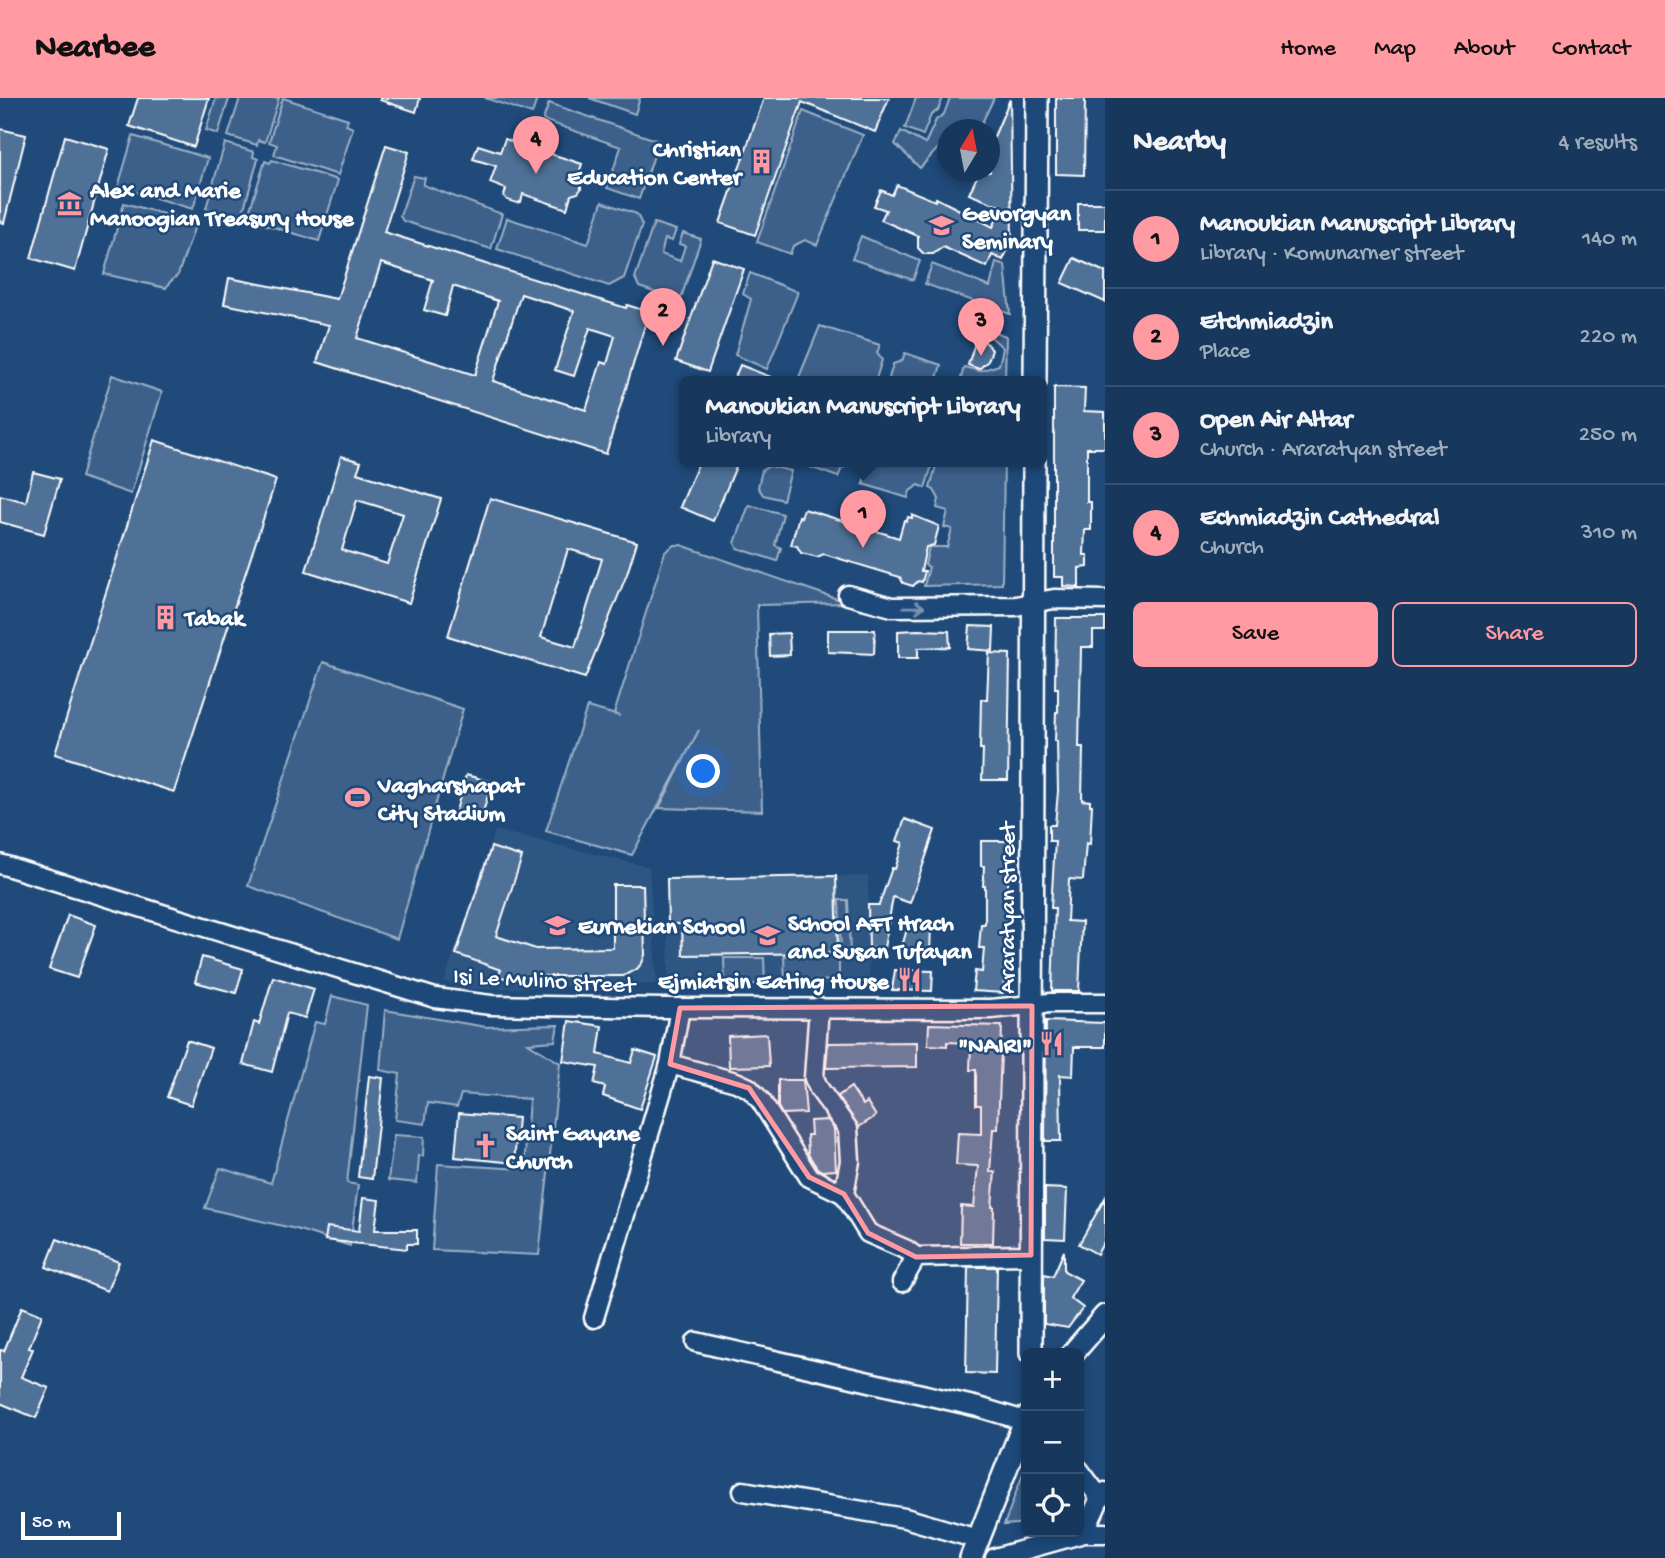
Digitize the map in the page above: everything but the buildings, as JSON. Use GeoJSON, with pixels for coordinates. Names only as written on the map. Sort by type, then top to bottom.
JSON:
{"type":"FeatureCollection","features":[{"type":"Feature","properties":{"kind":"main road"},"geometry":{"type":"LineString","coordinates":[[1035,376],[1037,98]]}},
{"type":"Feature","properties":{"kind":"main road","name":"Araratyan street"},"geometry":{"type":"LineString","coordinates":[[1031,1348],[1034,467]]}},
{"type":"Feature","properties":{"kind":"main road"},"geometry":{"type":"LineString","coordinates":[[1077,1348],[1105,1317]]}},
{"type":"Feature","properties":{"kind":"main road"},"geometry":{"type":"LineString","coordinates":[[974,1549],[1021,1432]]}},
{"type":"Feature","properties":{"kind":"street"},"geometry":{"type":"LineString","coordinates":[[848,595],[892,607],[1016,606],[1054,599],[1105,600]]}},
{"type":"Feature","properties":{"kind":"street","name":"Isi Le Mulino street"},"geometry":{"type":"LineString","coordinates":[[0,864],[435,998],[491,1005],[680,1008],[991,1009],[1049,1003],[1105,1003]]}},
{"type":"Feature","properties":{"kind":"street"},"geometry":{"type":"LineString","coordinates":[[819,1007],[814,1078],[848,1129],[850,1161],[844,1194]]}},
{"type":"Feature","properties":{"kind":"street"},"geometry":{"type":"LineString","coordinates":[[594,1318],[670,1064],[680,1008]]}},
{"type":"Feature","properties":{"kind":"street"},"geometry":{"type":"LineString","coordinates":[[670,1064],[749,1088],[761,1101],[809,1177],[844,1194],[868,1234],[907,1250],[916,1257],[1031,1255]]}},
{"type":"Feature","properties":{"kind":"street"},"geometry":{"type":"LineString","coordinates":[[902,1282],[916,1257]]}},
{"type":"Feature","properties":{"kind":"street"},"geometry":{"type":"LineString","coordinates":[[696,1342],[1021,1419]]}},
{"type":"Feature","properties":{"kind":"street"},"geometry":{"type":"LineString","coordinates":[[1083,1474],[1102,1495],[1084,1533],[1105,1533]]}},
{"type":"Feature","properties":{"kind":"street"},"geometry":{"type":"LineString","coordinates":[[743,1491],[905,1518],[974,1549]]}},
{"type":"Feature","properties":{"kind":"street"},"geometry":{"type":"LineString","coordinates":[[995,1558],[1070,1537]]}},
{"type":"Feature","properties":{"kind":"highlighted area"},"geometry":{"type":"Polygon","coordinates":[[[1032,1006],[1031,1255],[916,1257],[868,1233],[844,1194],[809,1177],[749,1088],[670,1064],[680,1008],[1032,1006]]]}},
{"type":"Feature","properties":{"kind":"shaded area"},"geometry":{"type":"Polygon","coordinates":[[[216,98],[229,99],[218,134],[206,130],[216,98]]]}},
{"type":"Feature","properties":{"kind":"shaded area"},"geometry":{"type":"Polygon","coordinates":[[[240,98],[279,98],[265,142],[258,140],[257,145],[228,136],[240,98]]]}},
{"type":"Feature","properties":{"kind":"shaded area"},"geometry":{"type":"Polygon","coordinates":[[[283,98],[348,119],[346,125],[353,128],[338,175],[274,155],[277,145],[269,142],[283,98]]]}},
{"type":"Feature","properties":{"kind":"shaded area"},"geometry":{"type":"Polygon","coordinates":[[[485,98],[534,98],[537,99],[532,114],[485,98]]]}},
{"type":"Feature","properties":{"kind":"shaded area"},"geometry":{"type":"Polygon","coordinates":[[[589,98],[640,98],[635,114],[589,98]]]}},
{"type":"Feature","properties":{"kind":"shaded area"},"geometry":{"type":"Polygon","coordinates":[[[916,98],[943,98],[938,110],[931,115],[923,135],[905,128],[916,98]]]}},
{"type":"Feature","properties":{"kind":"shaded area"},"geometry":{"type":"Polygon","coordinates":[[[950,98],[994,98],[984,119],[937,119],[944,114],[950,98]]]}},
{"type":"Feature","properties":{"kind":"shaded area"},"geometry":{"type":"Polygon","coordinates":[[[549,103],[659,141],[639,199],[607,188],[621,147],[543,120],[549,103]]]}},
{"type":"Feature","properties":{"kind":"shaded area"},"geometry":{"type":"Polygon","coordinates":[[[803,111],[863,135],[817,245],[805,240],[793,246],[790,254],[757,242],[803,111]]]}},
{"type":"Feature","properties":{"kind":"shaded area"},"geometry":{"type":"Polygon","coordinates":[[[936,120],[937,149],[920,168],[895,144],[901,131],[925,144],[936,120]]]}},
{"type":"Feature","properties":{"kind":"shaded area"},"geometry":{"type":"Polygon","coordinates":[[[133,136],[208,158],[193,209],[118,187],[133,136]]]}},
{"type":"Feature","properties":{"kind":"shaded area"},"geometry":{"type":"Polygon","coordinates":[[[225,143],[254,152],[253,157],[258,159],[241,219],[206,208],[225,143]]]}},
{"type":"Feature","properties":{"kind":"shaded area"},"geometry":{"type":"Polygon","coordinates":[[[272,160],[338,180],[319,241],[247,219],[265,161],[270,163],[272,160]]]}},
{"type":"Feature","properties":{"kind":"shaded area"},"geometry":{"type":"Polygon","coordinates":[[[414,176],[425,178],[423,185],[502,214],[491,249],[403,221],[400,216],[414,176]]]}},
{"type":"Feature","properties":{"kind":"shaded area"},"geometry":{"type":"Polygon","coordinates":[[[602,202],[637,214],[642,225],[624,278],[609,286],[497,249],[507,218],[588,244],[602,202]]]}},
{"type":"Feature","properties":{"kind":"shaded area"},"geometry":{"type":"Polygon","coordinates":[[[124,203],[196,223],[178,275],[166,288],[104,274],[124,203]]]}},
{"type":"Feature","properties":{"kind":"shaded area"},"geometry":{"type":"Polygon","coordinates":[[[654,223],[676,230],[672,241],[665,239],[661,254],[680,261],[685,246],[679,244],[683,233],[701,239],[680,301],[639,287],[635,278],[654,223]]]}},
{"type":"Feature","properties":{"kind":"shaded area"},"geometry":{"type":"Polygon","coordinates":[[[861,236],[920,261],[913,280],[852,259],[861,236]]]}},
{"type":"Feature","properties":{"kind":"shaded area"},"geometry":{"type":"Polygon","coordinates":[[[996,262],[1005,265],[1010,314],[925,284],[932,264],[990,287],[996,262]]]}},
{"type":"Feature","properties":{"kind":"shaded area"},"geometry":{"type":"Polygon","coordinates":[[[750,273],[798,292],[767,369],[735,355],[751,299],[743,294],[750,273]]]}},
{"type":"Feature","properties":{"kind":"shaded area"},"geometry":{"type":"Polygon","coordinates":[[[820,326],[880,345],[877,353],[882,360],[877,376],[799,376],[820,326]]]}},
{"type":"Feature","properties":{"kind":"shaded area"},"geometry":{"type":"Polygon","coordinates":[[[988,330],[1006,336],[1005,376],[962,376],[964,367],[980,371],[999,365],[1003,348],[988,334],[988,330]]]}},
{"type":"Feature","properties":{"kind":"shaded area"},"geometry":{"type":"Polygon","coordinates":[[[905,353],[941,365],[938,376],[890,376],[893,364],[902,361],[905,353]]]}},
{"type":"Feature","properties":{"kind":"shaded area"},"geometry":{"type":"Polygon","coordinates":[[[112,375],[162,392],[131,494],[81,477],[112,375]]]}},
{"type":"Feature","properties":{"kind":"shaded area"},"geometry":{"type":"Polygon","coordinates":[[[774,467],[791,471],[783,500],[763,495],[758,487],[762,470],[774,467]]]}},
{"type":"Feature","properties":{"kind":"shaded area"},"geometry":{"type":"Polygon","coordinates":[[[810,467],[846,467],[842,468],[838,477],[810,467]]]}},
{"type":"Feature","properties":{"kind":"shaded area"},"geometry":{"type":"Polygon","coordinates":[[[861,467],[931,467],[925,488],[919,485],[910,491],[908,498],[863,484],[865,476],[860,471],[861,467]]]}},
{"type":"Feature","properties":{"kind":"shaded area"},"geometry":{"type":"Polygon","coordinates":[[[936,467],[1004,467],[1002,584],[924,586],[929,567],[925,565],[929,547],[947,547],[952,529],[944,527],[948,511],[937,508],[939,499],[930,488],[936,467]]]}},
{"type":"Feature","properties":{"kind":"shaded area"},"geometry":{"type":"Polygon","coordinates":[[[749,505],[783,514],[775,545],[781,548],[777,561],[737,548],[735,543],[749,505]]]}},
{"type":"Feature","properties":{"kind":"shaded area"},"geometry":{"type":"Polygon","coordinates":[[[674,545],[681,545],[849,603],[757,605],[762,811],[659,808],[699,730],[632,855],[546,831],[587,707],[620,716],[614,714],[665,552],[674,545]]]}},
{"type":"Feature","properties":{"kind":"shaded area","name":"Vagharshapat City Stadium"},"geometry":{"type":"Polygon","coordinates":[[[323,662],[463,709],[397,939],[248,886],[323,662]]]}},
{"type":"Feature","properties":{"kind":"shaded area","name":"Eurnekian School"},"geometry":{"type":"Polygon","coordinates":[[[495,830],[649,867],[657,984],[473,989],[444,982],[495,830]]]}},
{"type":"Feature","properties":{"kind":"shaded area","name":"School AFT Hrach and Susan Tufayan"},"geometry":{"type":"Polygon","coordinates":[[[868,876],[869,984],[669,987],[667,879],[868,876]]]}},
{"type":"Feature","properties":{"kind":"shaded area"},"geometry":{"type":"Polygon","coordinates":[[[839,900],[848,900],[850,953],[841,953],[839,900]]]}},
{"type":"Feature","properties":{"kind":"shaded area"},"geometry":{"type":"Polygon","coordinates":[[[839,954],[839,980],[785,982],[784,956],[839,954]]]}},
{"type":"Feature","properties":{"kind":"shaded area"},"geometry":{"type":"Polygon","coordinates":[[[724,958],[764,958],[765,984],[725,985],[724,958]]]}},
{"type":"Feature","properties":{"kind":"shaded area"},"geometry":{"type":"Polygon","coordinates":[[[332,996],[367,1005],[347,1183],[358,1185],[350,1246],[296,1229],[205,1208],[220,1168],[271,1183],[315,1022],[325,1024],[332,996]]]}},
{"type":"Feature","properties":{"kind":"shaded area"},"geometry":{"type":"Polygon","coordinates":[[[385,1010],[486,1027],[558,1025],[555,1041],[528,1043],[560,1063],[539,1255],[432,1250],[438,1164],[524,1169],[529,1099],[461,1094],[457,1107],[428,1103],[425,1124],[395,1120],[400,1074],[380,1070],[385,1010]]]}},
{"type":"Feature","properties":{"kind":"shaded area"},"geometry":{"type":"Polygon","coordinates":[[[394,1135],[424,1137],[417,1183],[388,1180],[394,1135]]]}},
{"type":"Feature","properties":{"kind":"shaded area"},"geometry":{"type":"Polygon","coordinates":[[[1021,1479],[1021,1523],[1004,1525],[1021,1479]]]}},
{"type":"Feature","properties":{"kind":"place","name":"Christian Education Center"},"geometry":{"type":"Point","coordinates":[761,162]}},
{"type":"Feature","properties":{"kind":"place","name":"Echmiadzin Cathedral"},"geometry":{"type":"Point","coordinates":[536,174]}},
{"type":"Feature","properties":{"kind":"place","name":"Alex and Marie Manoogian Treasury House"},"geometry":{"type":"Point","coordinates":[70,203]}},
{"type":"Feature","properties":{"kind":"place","name":"Gevorgyan Seminary"},"geometry":{"type":"Point","coordinates":[942,226]}},
{"type":"Feature","properties":{"kind":"place","name":"Etchmiadzin"},"geometry":{"type":"Point","coordinates":[663,346]}},
{"type":"Feature","properties":{"kind":"place","name":"Open Air Altar"},"geometry":{"type":"Point","coordinates":[981,356]}},
{"type":"Feature","properties":{"kind":"place","name":"Manoukian Manuscript Library"},"geometry":{"type":"Point","coordinates":[863,548]}},
{"type":"Feature","properties":{"kind":"place","name":"Tabak"},"geometry":{"type":"Point","coordinates":[165,617]}},
{"type":"Feature","properties":{"kind":"place","name":"Vagharshapat City Stadium"},"geometry":{"type":"Point","coordinates":[358,798]}},
{"type":"Feature","properties":{"kind":"place","name":"Eurnekian School"},"geometry":{"type":"Point","coordinates":[558,925]}},
{"type":"Feature","properties":{"kind":"place","name":"School AFT Hrach and Susan Tufayan"},"geometry":{"type":"Point","coordinates":[768,936]}},
{"type":"Feature","properties":{"kind":"place","name":"Ejmiatsin Eating House"},"geometry":{"type":"Point","coordinates":[909,980]}},
{"type":"Feature","properties":{"kind":"place","name":"\"NAIRI\""},"geometry":{"type":"Point","coordinates":[1052,1044]}},
{"type":"Feature","properties":{"kind":"place","name":"Saint Gayane Church"},"geometry":{"type":"Point","coordinates":[486,1146]}}]}
